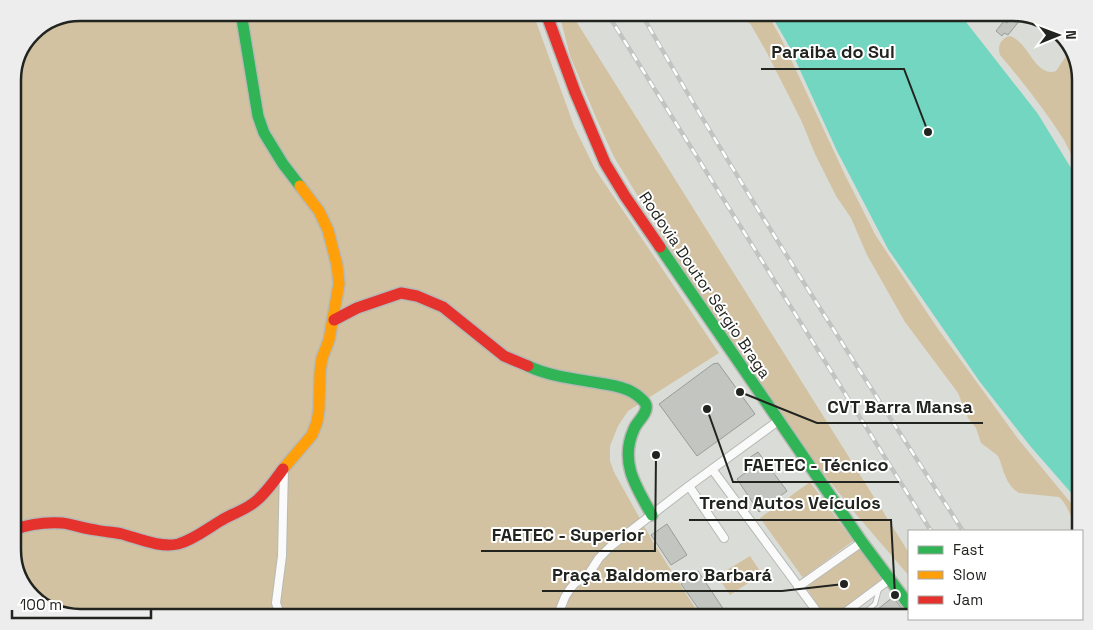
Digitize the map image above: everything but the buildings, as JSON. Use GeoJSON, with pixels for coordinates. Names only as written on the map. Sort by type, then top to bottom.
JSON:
{"type":"FeatureCollection","features":[{"type":"Feature","properties":{"kind":"street"},"geometry":{"type":"LineString","coordinates":[[21,527],[42,522],[63,523],[119,534],[156,544],[178,544],[189,540],[255,502],[312,435],[319,409],[322,358],[334,320],[339,284],[334,249],[320,211],[283,164],[264,134],[258,116],[242,21]]}},
{"type":"Feature","properties":{"kind":"street","name":"Rodovia Doutor Sérgio Braga"},"geometry":{"type":"LineString","coordinates":[[549,21],[589,129],[605,163],[778,421],[862,542],[908,604]]}},
{"type":"Feature","properties":{"kind":"street"},"geometry":{"type":"LineString","coordinates":[[334,320],[357,308],[401,293],[417,296],[442,307],[504,356],[531,368],[568,378],[619,387],[633,392],[646,406],[644,414],[634,428],[628,455],[634,484],[649,518]]}},
{"type":"Feature","properties":{"kind":"street"},"geometry":{"type":"LineString","coordinates":[[560,609],[564,597],[575,583],[588,574],[599,558],[611,546],[778,421]]}},
{"type":"Feature","properties":{"kind":"street"},"geometry":{"type":"LineString","coordinates":[[278,609],[276,603],[282,556],[284,468]]}},
{"type":"Feature","properties":{"kind":"street"},"geometry":{"type":"LineString","coordinates":[[712,469],[814,609]]}},
{"type":"Feature","properties":{"kind":"street"},"geometry":{"type":"LineString","coordinates":[[689,486],[724,538]]}},
{"type":"Feature","properties":{"kind":"street"},"geometry":{"type":"LineString","coordinates":[[798,587],[862,542]]}},
{"type":"Feature","properties":{"kind":"street"},"geometry":{"type":"LineString","coordinates":[[851,609],[890,579]]}},
{"type":"Feature","properties":{"kind":"lane"},"geometry":{"type":"LineString","coordinates":[[869,609],[875,604],[880,587]]}},
{"type":"Feature","properties":{"kind":"shaded area"},"geometry":{"type":"Polygon","coordinates":[[[80,21],[536,21],[574,126],[595,169],[719,353],[628,411],[618,426],[610,446],[610,461],[614,472],[653,542],[696,609],[80,609],[65,607],[44,597],[29,579],[24,569],[21,554],[21,76],[26,58],[38,38],[58,26],[80,21]]]}},
{"type":"Feature","properties":{"kind":"shaded area"},"geometry":{"type":"Polygon","coordinates":[[[561,21],[576,21],[908,551],[908,575],[820,469],[737,352],[614,157],[570,56],[561,21]]]}},
{"type":"Feature","properties":{"kind":"shaded area"},"geometry":{"type":"Polygon","coordinates":[[[747,21],[771,21],[876,236],[938,329],[1019,440],[1072,504],[1072,519],[1059,497],[1019,493],[1015,490],[1006,478],[997,455],[981,443],[976,428],[968,418],[958,393],[905,322],[867,255],[851,218],[836,196],[815,154],[801,120],[751,25],[747,21]]]}},
{"type":"Feature","properties":{"kind":"shaded area"},"geometry":{"type":"Polygon","coordinates":[[[775,21],[965,21],[1038,114],[1072,170],[1072,494],[1031,447],[980,382],[888,249],[837,151],[789,46],[775,21]]]}},
{"type":"Feature","properties":{"kind":"shaded area"},"geometry":{"type":"Polygon","coordinates":[[[1010,36],[1017,40],[1037,65],[1049,72],[1056,71],[1066,56],[1072,76],[1072,158],[1057,129],[1034,96],[1000,55],[1000,43],[1010,36]]]}},
{"type":"Feature","properties":{"kind":"shaded area"},"geometry":{"type":"Polygon","coordinates":[[[810,482],[853,541],[803,578],[760,518],[810,482]]]}},
{"type":"Feature","properties":{"kind":"shaded area"},"geometry":{"type":"Polygon","coordinates":[[[860,547],[881,580],[843,609],[820,609],[806,587],[860,547]]]}},
{"type":"Feature","properties":{"kind":"shaded area"},"geometry":{"type":"Polygon","coordinates":[[[750,556],[762,574],[730,595],[717,576],[750,556]]]}},
{"type":"Feature","properties":{"kind":"railway"},"geometry":{"type":"LineString","coordinates":[[612,21],[930,530]]}},
{"type":"Feature","properties":{"kind":"railway"},"geometry":{"type":"LineString","coordinates":[[646,21],[758,209],[962,530]]}},
{"type":"Feature","properties":{"kind":"traffic: fast"},"geometry":{"type":"LineString","coordinates":[[242,21],[258,116],[264,133],[283,164],[300,186]]}},
{"type":"Feature","properties":{"kind":"traffic: fast"},"geometry":{"type":"LineString","coordinates":[[660,247],[862,542],[908,604]]}},
{"type":"Feature","properties":{"kind":"traffic: fast"},"geometry":{"type":"LineString","coordinates":[[528,366],[553,375],[620,387],[634,393],[644,402],[646,408],[635,426],[628,452],[631,474],[652,515]]}},
{"type":"Feature","properties":{"kind":"traffic: slow"},"geometry":{"type":"LineString","coordinates":[[283,469],[312,435],[317,422],[322,358],[329,340],[339,284],[337,265],[328,230],[319,211],[300,186]]}},
{"type":"Feature","properties":{"kind":"traffic: jam"},"geometry":{"type":"LineString","coordinates":[[549,21],[575,92],[605,163],[660,247]]}},
{"type":"Feature","properties":{"kind":"traffic: jam"},"geometry":{"type":"LineString","coordinates":[[334,320],[357,308],[401,293],[417,296],[443,307],[504,356],[528,366]]}},
{"type":"Feature","properties":{"kind":"traffic: jam"},"geometry":{"type":"LineString","coordinates":[[21,527],[37,524],[62,523],[122,534],[157,544],[178,544],[195,537],[252,504],[260,498],[283,469]]}},
{"type":"Feature","properties":{"kind":"place","name":"Paraiba do Sul"},"geometry":{"type":"Point","coordinates":[928,132]}},
{"type":"Feature","properties":{"kind":"place","name":"CVT Barra Mansa"},"geometry":{"type":"Point","coordinates":[740,392]}},
{"type":"Feature","properties":{"kind":"place","name":"FAETEC - Técnico"},"geometry":{"type":"Point","coordinates":[707,409]}},
{"type":"Feature","properties":{"kind":"place","name":"FAETEC - Superior"},"geometry":{"type":"Point","coordinates":[656,455]}},
{"type":"Feature","properties":{"kind":"place","name":"Praça Baldomero Barbará"},"geometry":{"type":"Point","coordinates":[844,584]}},
{"type":"Feature","properties":{"kind":"place","name":"Trend Autos Veículos"},"geometry":{"type":"Point","coordinates":[895,595]}}]}
